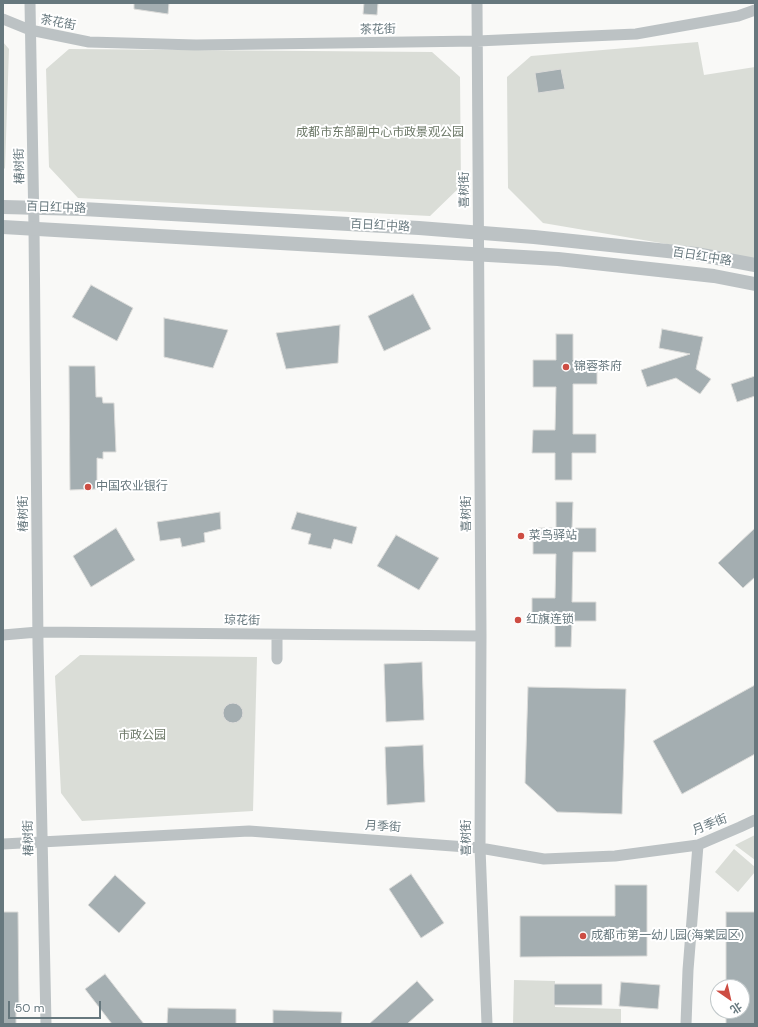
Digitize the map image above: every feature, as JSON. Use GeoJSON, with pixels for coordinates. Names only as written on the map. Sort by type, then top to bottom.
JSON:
{"type":"FeatureCollection","features":[{"type":"Feature","properties":{"kind":"street","name":"椿树街"},"geometry":{"type":"LineString","coordinates":[[30,3],[34,208],[38,632],[46,1024]]}},
{"type":"Feature","properties":{"kind":"street","name":"喜树街"},"geometry":{"type":"LineString","coordinates":[[477,3],[481,636],[480,848],[487,1024]]}},
{"type":"Feature","properties":{"kind":"street","name":"茶花街"},"geometry":{"type":"LineString","coordinates":[[3,19],[30,30],[89,42],[196,45],[477,42],[636,34],[738,16],[755,10]]}},
{"type":"Feature","properties":{"kind":"street","name":"百日红中路"},"geometry":{"type":"LineString","coordinates":[[3,206],[411,227],[534,237],[696,254],[755,265]]}},
{"type":"Feature","properties":{"kind":"street","name":"百日红中路"},"geometry":{"type":"LineString","coordinates":[[3,227],[558,259],[714,276],[755,284]]}},
{"type":"Feature","properties":{"kind":"street","name":"琼花街"},"geometry":{"type":"LineString","coordinates":[[3,635],[38,632],[481,636]]}},
{"type":"Feature","properties":{"kind":"street"},"geometry":{"type":"LineString","coordinates":[[277,635],[277,659]]}},
{"type":"Feature","properties":{"kind":"street","name":"月季街"},"geometry":{"type":"LineString","coordinates":[[3,844],[249,831],[480,848],[544,858],[615,856],[698,845],[740,828],[755,820]]}},
{"type":"Feature","properties":{"kind":"street"},"geometry":{"type":"LineString","coordinates":[[686,1024],[688,970],[698,845]]}},
{"type":"Feature","properties":{"kind":"green space"},"geometry":{"type":"Polygon","coordinates":[[[3,42],[9,49],[5,168],[3,170],[3,42]]]}},
{"type":"Feature","properties":{"kind":"green space"},"geometry":{"type":"Polygon","coordinates":[[[698,42],[704,75],[755,67],[755,259],[543,223],[508,188],[507,77],[531,56],[698,42]]]}},
{"type":"Feature","properties":{"kind":"green space","name":"成都市东部副中心市政景观公园"},"geometry":{"type":"Polygon","coordinates":[[[69,49],[432,52],[460,77],[461,186],[430,216],[78,198],[49,167],[46,69],[69,49]]]}},
{"type":"Feature","properties":{"kind":"green space","name":"市政公园"},"geometry":{"type":"Polygon","coordinates":[[[80,655],[257,657],[253,811],[82,821],[61,793],[55,676],[80,655]]]}},
{"type":"Feature","properties":{"kind":"green space"},"geometry":{"type":"Polygon","coordinates":[[[755,835],[755,860],[735,845],[755,835]]]}},
{"type":"Feature","properties":{"kind":"green space"},"geometry":{"type":"Polygon","coordinates":[[[734,849],[755,867],[755,872],[738,892],[715,872],[734,849]]]}},
{"type":"Feature","properties":{"kind":"green space"},"geometry":{"type":"Polygon","coordinates":[[[514,980],[555,981],[555,1007],[621,1009],[621,1024],[513,1024],[514,980]]]}},
{"type":"Feature","properties":{"kind":"building"},"geometry":{"type":"Polygon","coordinates":[[[134,3],[169,3],[168,14],[134,9],[134,3]]]}},
{"type":"Feature","properties":{"kind":"building"},"geometry":{"type":"Polygon","coordinates":[[[364,3],[378,3],[377,15],[363,14],[364,3]]]}},
{"type":"Feature","properties":{"kind":"building"},"geometry":{"type":"Polygon","coordinates":[[[561,69],[565,89],[538,93],[535,73],[561,69]]]}},
{"type":"Feature","properties":{"kind":"building"},"geometry":{"type":"Polygon","coordinates":[[[91,285],[133,308],[117,341],[72,317],[91,285]]]}},
{"type":"Feature","properties":{"kind":"building"},"geometry":{"type":"Polygon","coordinates":[[[413,294],[431,329],[384,351],[368,316],[413,294]]]}},
{"type":"Feature","properties":{"kind":"building"},"geometry":{"type":"Polygon","coordinates":[[[164,318],[228,330],[213,368],[164,357],[164,318]]]}},
{"type":"Feature","properties":{"kind":"building"},"geometry":{"type":"Polygon","coordinates":[[[340,325],[338,363],[286,369],[276,333],[340,325]]]}},
{"type":"Feature","properties":{"kind":"building"},"geometry":{"type":"Polygon","coordinates":[[[662,329],[703,337],[696,369],[711,379],[700,394],[676,378],[647,387],[641,370],[690,354],[659,348],[662,329]]]}},
{"type":"Feature","properties":{"kind":"building"},"geometry":{"type":"Polygon","coordinates":[[[556,334],[573,334],[573,360],[597,360],[597,384],[573,384],[573,434],[596,434],[596,453],[572,453],[572,480],[555,480],[555,453],[532,453],[533,430],[555,430],[556,387],[533,387],[533,360],[556,360],[556,334]]]}},
{"type":"Feature","properties":{"kind":"building"},"geometry":{"type":"Polygon","coordinates":[[[69,366],[95,366],[96,397],[102,397],[103,403],[114,403],[116,452],[103,452],[103,459],[97,458],[97,489],[70,490],[69,366]]]}},
{"type":"Feature","properties":{"kind":"building"},"geometry":{"type":"Polygon","coordinates":[[[755,376],[755,396],[737,402],[731,384],[755,376]]]}},
{"type":"Feature","properties":{"kind":"building"},"geometry":{"type":"Polygon","coordinates":[[[556,502],[573,502],[572,528],[596,528],[596,552],[573,552],[572,602],[596,602],[596,621],[572,621],[571,647],[555,647],[555,621],[532,621],[532,598],[555,598],[556,554],[533,554],[533,528],[556,528],[556,502]]]}},
{"type":"Feature","properties":{"kind":"building"},"geometry":{"type":"Polygon","coordinates":[[[220,512],[221,529],[204,533],[205,542],[182,547],[180,538],[160,541],[157,522],[220,512]]]}},
{"type":"Feature","properties":{"kind":"building"},"geometry":{"type":"Polygon","coordinates":[[[297,512],[357,527],[352,544],[334,539],[331,549],[308,544],[311,534],[291,529],[297,512]]]}},
{"type":"Feature","properties":{"kind":"building"},"geometry":{"type":"Polygon","coordinates":[[[116,528],[135,560],[91,587],[73,556],[116,528]]]}},
{"type":"Feature","properties":{"kind":"building"},"geometry":{"type":"Polygon","coordinates":[[[755,528],[755,577],[743,588],[718,563],[755,528]]]}},
{"type":"Feature","properties":{"kind":"building"},"geometry":{"type":"Polygon","coordinates":[[[396,535],[439,558],[419,590],[377,566],[396,535]]]}},
{"type":"Feature","properties":{"kind":"building"},"geometry":{"type":"Polygon","coordinates":[[[422,662],[424,720],[386,722],[384,664],[422,662]]]}},
{"type":"Feature","properties":{"kind":"building"},"geometry":{"type":"Polygon","coordinates":[[[755,685],[755,754],[682,794],[653,741],[755,685]]]}},
{"type":"Feature","properties":{"kind":"building"},"geometry":{"type":"Polygon","coordinates":[[[528,687],[626,689],[622,814],[557,812],[525,783],[528,687]]]}},
{"type":"Feature","properties":{"kind":"building"},"geometry":{"type":"Polygon","coordinates":[[[233,703],[240,706],[243,713],[240,720],[233,723],[226,720],[223,713],[226,706],[233,703]]]}},
{"type":"Feature","properties":{"kind":"building"},"geometry":{"type":"Polygon","coordinates":[[[423,745],[425,802],[387,805],[385,747],[423,745]]]}},
{"type":"Feature","properties":{"kind":"building"},"geometry":{"type":"Polygon","coordinates":[[[411,874],[444,923],[421,938],[389,889],[411,874]]]}},
{"type":"Feature","properties":{"kind":"building"},"geometry":{"type":"Polygon","coordinates":[[[115,875],[146,903],[119,933],[88,905],[115,875]]]}},
{"type":"Feature","properties":{"kind":"building","name":"成都市第一幼儿园(海棠园区)"},"geometry":{"type":"Polygon","coordinates":[[[615,885],[647,885],[647,956],[520,957],[520,916],[615,916],[615,885]]]}},
{"type":"Feature","properties":{"kind":"building"},"geometry":{"type":"Polygon","coordinates":[[[3,912],[18,912],[19,1009],[16,1009],[16,1024],[3,1024],[3,912]]]}},
{"type":"Feature","properties":{"kind":"building"},"geometry":{"type":"Polygon","coordinates":[[[726,912],[755,912],[755,1024],[726,1024],[726,1019],[750,1019],[750,979],[726,979],[726,912]]]}},
{"type":"Feature","properties":{"kind":"building"},"geometry":{"type":"Polygon","coordinates":[[[105,974],[144,1024],[112,1024],[85,989],[105,974]]]}},
{"type":"Feature","properties":{"kind":"building"},"geometry":{"type":"Polygon","coordinates":[[[417,981],[434,1000],[407,1024],[369,1024],[417,981]]]}},
{"type":"Feature","properties":{"kind":"building"},"geometry":{"type":"Polygon","coordinates":[[[621,982],[660,985],[658,1009],[619,1006],[621,982]]]}},
{"type":"Feature","properties":{"kind":"building"},"geometry":{"type":"Polygon","coordinates":[[[554,984],[602,984],[602,1005],[554,1005],[554,984]]]}},
{"type":"Feature","properties":{"kind":"building"},"geometry":{"type":"Polygon","coordinates":[[[168,1008],[236,1009],[236,1024],[167,1024],[168,1008]]]}},
{"type":"Feature","properties":{"kind":"building"},"geometry":{"type":"Polygon","coordinates":[[[273,1010],[342,1012],[341,1024],[273,1024],[273,1010]]]}},
{"type":"Feature","properties":{"kind":"place","name":"锦蓉茶府"},"geometry":{"type":"Point","coordinates":[566,367]}},
{"type":"Feature","properties":{"kind":"place","name":"中国农业银行"},"geometry":{"type":"Point","coordinates":[88,487]}},
{"type":"Feature","properties":{"kind":"place","name":"菜鸟驿站"},"geometry":{"type":"Point","coordinates":[521,536]}},
{"type":"Feature","properties":{"kind":"place","name":"红旗连锁"},"geometry":{"type":"Point","coordinates":[518,620]}},
{"type":"Feature","properties":{"kind":"place","name":"成都市第一幼儿园(海棠园区)"},"geometry":{"type":"Point","coordinates":[583,936]}}]}
